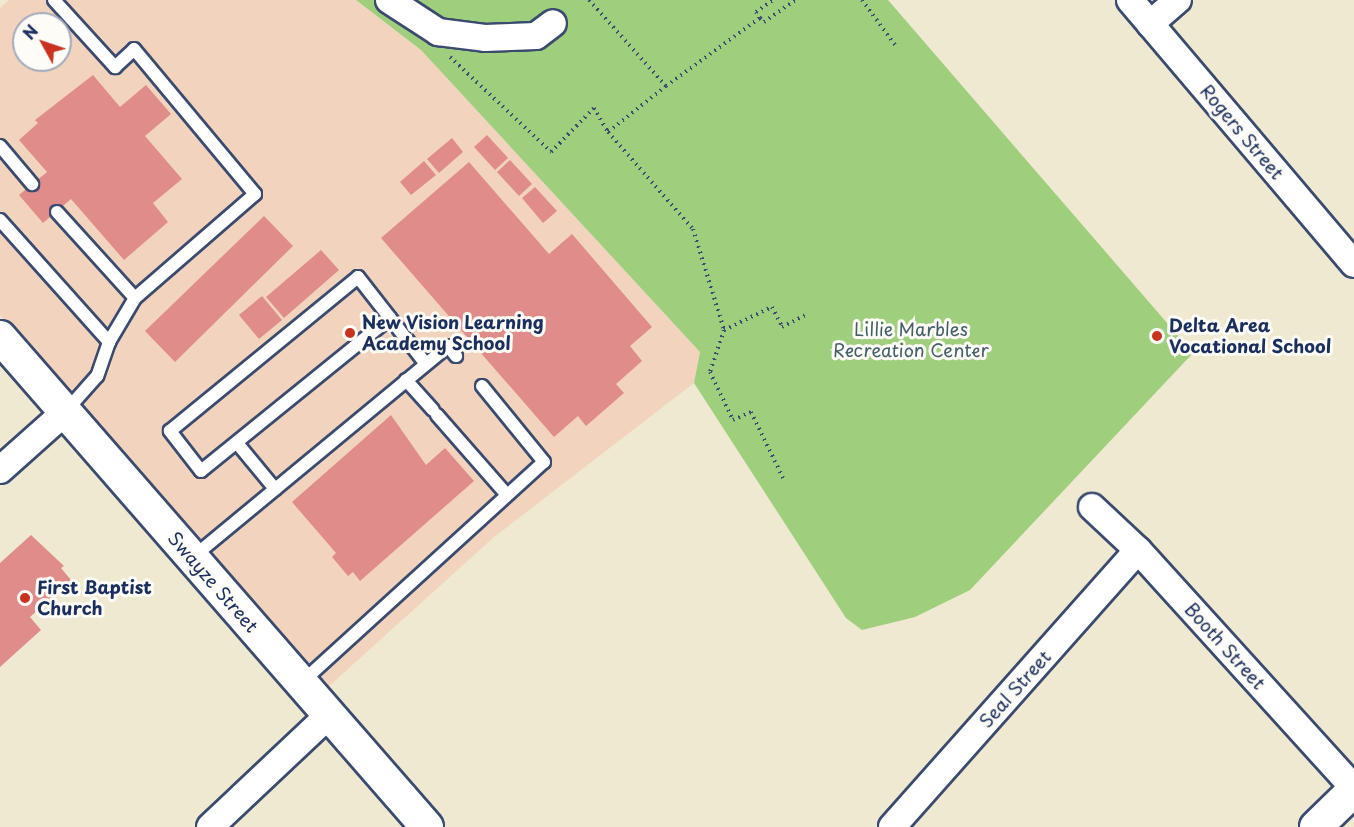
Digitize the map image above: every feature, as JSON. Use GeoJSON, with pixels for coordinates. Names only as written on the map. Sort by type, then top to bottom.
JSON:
{"type":"FeatureCollection","features":[{"type":"Feature","properties":{"kind":"street"},"geometry":{"type":"LineString","coordinates":[[389,0],[438,32],[485,38],[536,36],[553,23]]}},
{"type":"Feature","properties":{"kind":"street","name":"Rogers Street"},"geometry":{"type":"LineString","coordinates":[[1130,0],[1354,264]]}},
{"type":"Feature","properties":{"kind":"street"},"geometry":{"type":"LineString","coordinates":[[1150,24],[1178,0]]}},
{"type":"Feature","properties":{"kind":"street","name":"Swayze Street"},"geometry":{"type":"LineString","coordinates":[[0,337],[427,827]]}},
{"type":"Feature","properties":{"kind":"street"},"geometry":{"type":"LineString","coordinates":[[0,470],[65,411]]}},
{"type":"Feature","properties":{"kind":"street","name":"Booth Street"},"geometry":{"type":"LineString","coordinates":[[1092,507],[1138,550],[1354,789]]}},
{"type":"Feature","properties":{"kind":"street","name":"Seal Street"},"geometry":{"type":"LineString","coordinates":[[892,827],[1138,550]]}},
{"type":"Feature","properties":{"kind":"street"},"geometry":{"type":"LineString","coordinates":[[210,827],[329,715]]}},
{"type":"Feature","properties":{"kind":"street"},"geometry":{"type":"LineString","coordinates":[[1316,827],[1354,789]]}},
{"type":"Feature","properties":{"kind":"lane"},"geometry":{"type":"LineString","coordinates":[[54,0],[115,67],[134,49],[255,194],[135,298],[109,342],[97,376],[65,411]]}},
{"type":"Feature","properties":{"kind":"lane"},"geometry":{"type":"LineString","coordinates":[[0,146],[32,184]]}},
{"type":"Feature","properties":{"kind":"lane"},"geometry":{"type":"LineString","coordinates":[[57,212],[135,298]]}},
{"type":"Feature","properties":{"kind":"lane"},"geometry":{"type":"LineString","coordinates":[[0,220],[109,342]]}},
{"type":"Feature","properties":{"kind":"lane"},"geometry":{"type":"LineString","coordinates":[[390,318],[201,471],[170,431],[358,277],[426,364]]}},
{"type":"Feature","properties":{"kind":"lane"},"geometry":{"type":"LineString","coordinates":[[192,557],[448,346],[456,356]]}},
{"type":"Feature","properties":{"kind":"lane"},"geometry":{"type":"LineString","coordinates":[[406,380],[507,495]]}},
{"type":"Feature","properties":{"kind":"lane"},"geometry":{"type":"LineString","coordinates":[[301,683],[544,462],[482,387]]}},
{"type":"Feature","properties":{"kind":"lane"},"geometry":{"type":"LineString","coordinates":[[237,443],[275,489]]}},
{"type":"Feature","properties":{"kind":"path"},"geometry":{"type":"LineString","coordinates":[[589,0],[666,86]]}},
{"type":"Feature","properties":{"kind":"path"},"geometry":{"type":"LineString","coordinates":[[773,0],[756,12],[764,22],[795,0]]}},
{"type":"Feature","properties":{"kind":"path"},"geometry":{"type":"LineString","coordinates":[[862,0],[895,45]]}},
{"type":"Feature","properties":{"kind":"path"},"geometry":{"type":"LineString","coordinates":[[608,132],[666,86],[760,18]]}},
{"type":"Feature","properties":{"kind":"path"},"geometry":{"type":"LineString","coordinates":[[442,50],[551,152],[594,108],[608,132],[693,229],[724,330],[710,372],[733,420],[751,412],[784,480]]}},
{"type":"Feature","properties":{"kind":"path"},"geometry":{"type":"LineString","coordinates":[[724,330],[772,307],[782,327],[808,314]]}},
{"type":"Feature","properties":{"kind":"shaded area","name":"New Vision Learning Academy School"},"geometry":{"type":"Polygon","coordinates":[[[9,0],[356,0],[421,50],[700,352],[694,383],[494,537],[327,688],[0,315],[0,8],[9,0]]]}},
{"type":"Feature","properties":{"kind":"green space","name":"Lillie Marbles Recreation Center"},"geometry":{"type":"Polygon","coordinates":[[[356,0],[888,0],[1193,353],[970,590],[915,617],[862,630],[846,618],[694,383],[700,352],[421,50],[356,0]]]}},
{"type":"Feature","properties":{"kind":"building"},"geometry":{"type":"Polygon","coordinates":[[[93,75],[120,107],[146,85],[171,114],[145,136],[182,179],[153,203],[168,222],[124,260],[71,199],[43,223],[19,195],[47,172],[19,140],[38,123],[35,120],[93,75]]]}},
{"type":"Feature","properties":{"kind":"building"},"geometry":{"type":"Polygon","coordinates":[[[487,135],[508,158],[495,170],[474,147],[487,135]]]}},
{"type":"Feature","properties":{"kind":"building"},"geometry":{"type":"Polygon","coordinates":[[[452,138],[463,152],[439,173],[427,159],[452,138]]]}},
{"type":"Feature","properties":{"kind":"building"},"geometry":{"type":"Polygon","coordinates":[[[510,160],[532,184],[519,196],[497,172],[510,160]]]}},
{"type":"Feature","properties":{"kind":"building"},"geometry":{"type":"Polygon","coordinates":[[[424,161],[436,175],[411,195],[400,182],[424,161]]]}},
{"type":"Feature","properties":{"kind":"building"},"geometry":{"type":"Polygon","coordinates":[[[469,162],[549,254],[572,234],[652,327],[630,346],[642,361],[616,384],[624,393],[586,426],[578,416],[554,437],[381,238],[469,162]]]}},
{"type":"Feature","properties":{"kind":"building"},"geometry":{"type":"Polygon","coordinates":[[[535,187],[557,211],[543,223],[522,198],[535,187]]]}},
{"type":"Feature","properties":{"kind":"building"},"geometry":{"type":"Polygon","coordinates":[[[264,216],[293,246],[175,362],[145,331],[264,216]]]}},
{"type":"Feature","properties":{"kind":"building"},"geometry":{"type":"Polygon","coordinates":[[[321,250],[339,270],[284,318],[266,297],[321,250]]]}},
{"type":"Feature","properties":{"kind":"building"},"geometry":{"type":"Polygon","coordinates":[[[262,296],[282,320],[259,339],[239,315],[262,296]]]}},
{"type":"Feature","properties":{"kind":"building"},"geometry":{"type":"Polygon","coordinates":[[[391,415],[426,465],[445,448],[474,481],[360,581],[353,572],[348,576],[332,557],[336,553],[292,502],[391,415]]]}},
{"type":"Feature","properties":{"kind":"building","name":"First Baptist Church"},"geometry":{"type":"Polygon","coordinates":[[[31,535],[64,566],[61,568],[71,580],[30,617],[41,630],[0,667],[0,563],[31,535]]]}},
{"type":"Feature","properties":{"kind":"place","name":"New Vision Learning Academy School"},"geometry":{"type":"Point","coordinates":[350,333]}},
{"type":"Feature","properties":{"kind":"place","name":"Delta Area Vocational School"},"geometry":{"type":"Point","coordinates":[1157,336]}},
{"type":"Feature","properties":{"kind":"place","name":"First Baptist Church"},"geometry":{"type":"Point","coordinates":[25,598]}}]}
